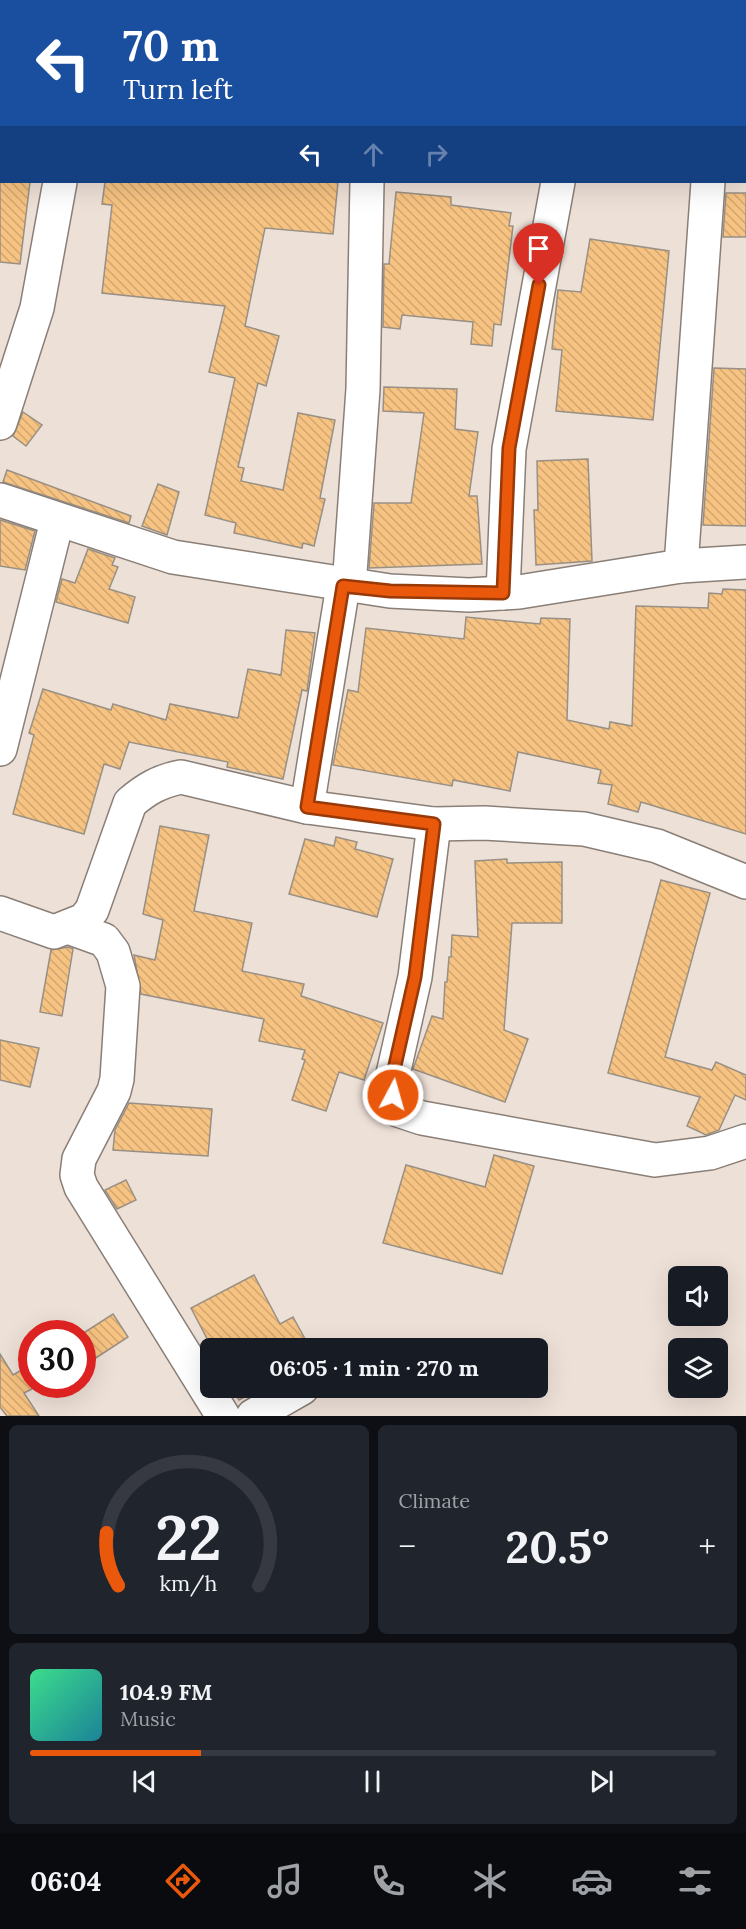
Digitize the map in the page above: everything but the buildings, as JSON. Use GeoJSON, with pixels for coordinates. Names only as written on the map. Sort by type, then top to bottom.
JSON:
{"type":"FeatureCollection","features":[{"type":"Feature","properties":{"kind":"street"},"geometry":{"type":"LineString","coordinates":[[0,423],[37,308],[60,183]]}},
{"type":"Feature","properties":{"kind":"street"},"geometry":{"type":"LineString","coordinates":[[307,807],[346,586],[363,389],[367,183]]}},
{"type":"Feature","properties":{"kind":"street"},"geometry":{"type":"LineString","coordinates":[[503,593],[510,439],[558,183]]}},
{"type":"Feature","properties":{"kind":"street"},"geometry":{"type":"LineString","coordinates":[[681,566],[708,183]]}},
{"type":"Feature","properties":{"kind":"street"},"geometry":{"type":"LineString","coordinates":[[0,500],[57,521],[173,557],[346,586],[435,593],[503,593],[681,566],[746,562]]}},
{"type":"Feature","properties":{"kind":"street"},"geometry":{"type":"LineString","coordinates":[[0,749],[57,521]]}},
{"type":"Feature","properties":{"kind":"street"},"geometry":{"type":"LineString","coordinates":[[0,913],[54,932],[84,920],[92,910],[130,803],[144,791],[165,780],[181,777],[307,807],[434,824],[484,823],[584,829],[657,846],[746,882]]}},
{"type":"Feature","properties":{"kind":"street"},"geometry":{"type":"LineString","coordinates":[[434,824],[415,977],[391,1083],[398,1110],[422,1118],[655,1160],[710,1153],[746,1141]]}},
{"type":"Feature","properties":{"kind":"street"},"geometry":{"type":"LineString","coordinates":[[68,927],[104,940],[112,952],[123,987],[114,1091],[79,1159],[77,1175],[81,1187],[223,1416]]}},
{"type":"Feature","properties":{"kind":"street"},"geometry":{"type":"LineString","coordinates":[[253,1416],[284,1398]]}},
{"type":"Feature","properties":{"kind":"route"},"geometry":{"type":"LineString","coordinates":[[393,1095],[391,1083],[415,977],[434,824],[390,816],[307,807],[343,586],[469,595],[503,593],[509,448],[514,410],[539,285]]}}]}
